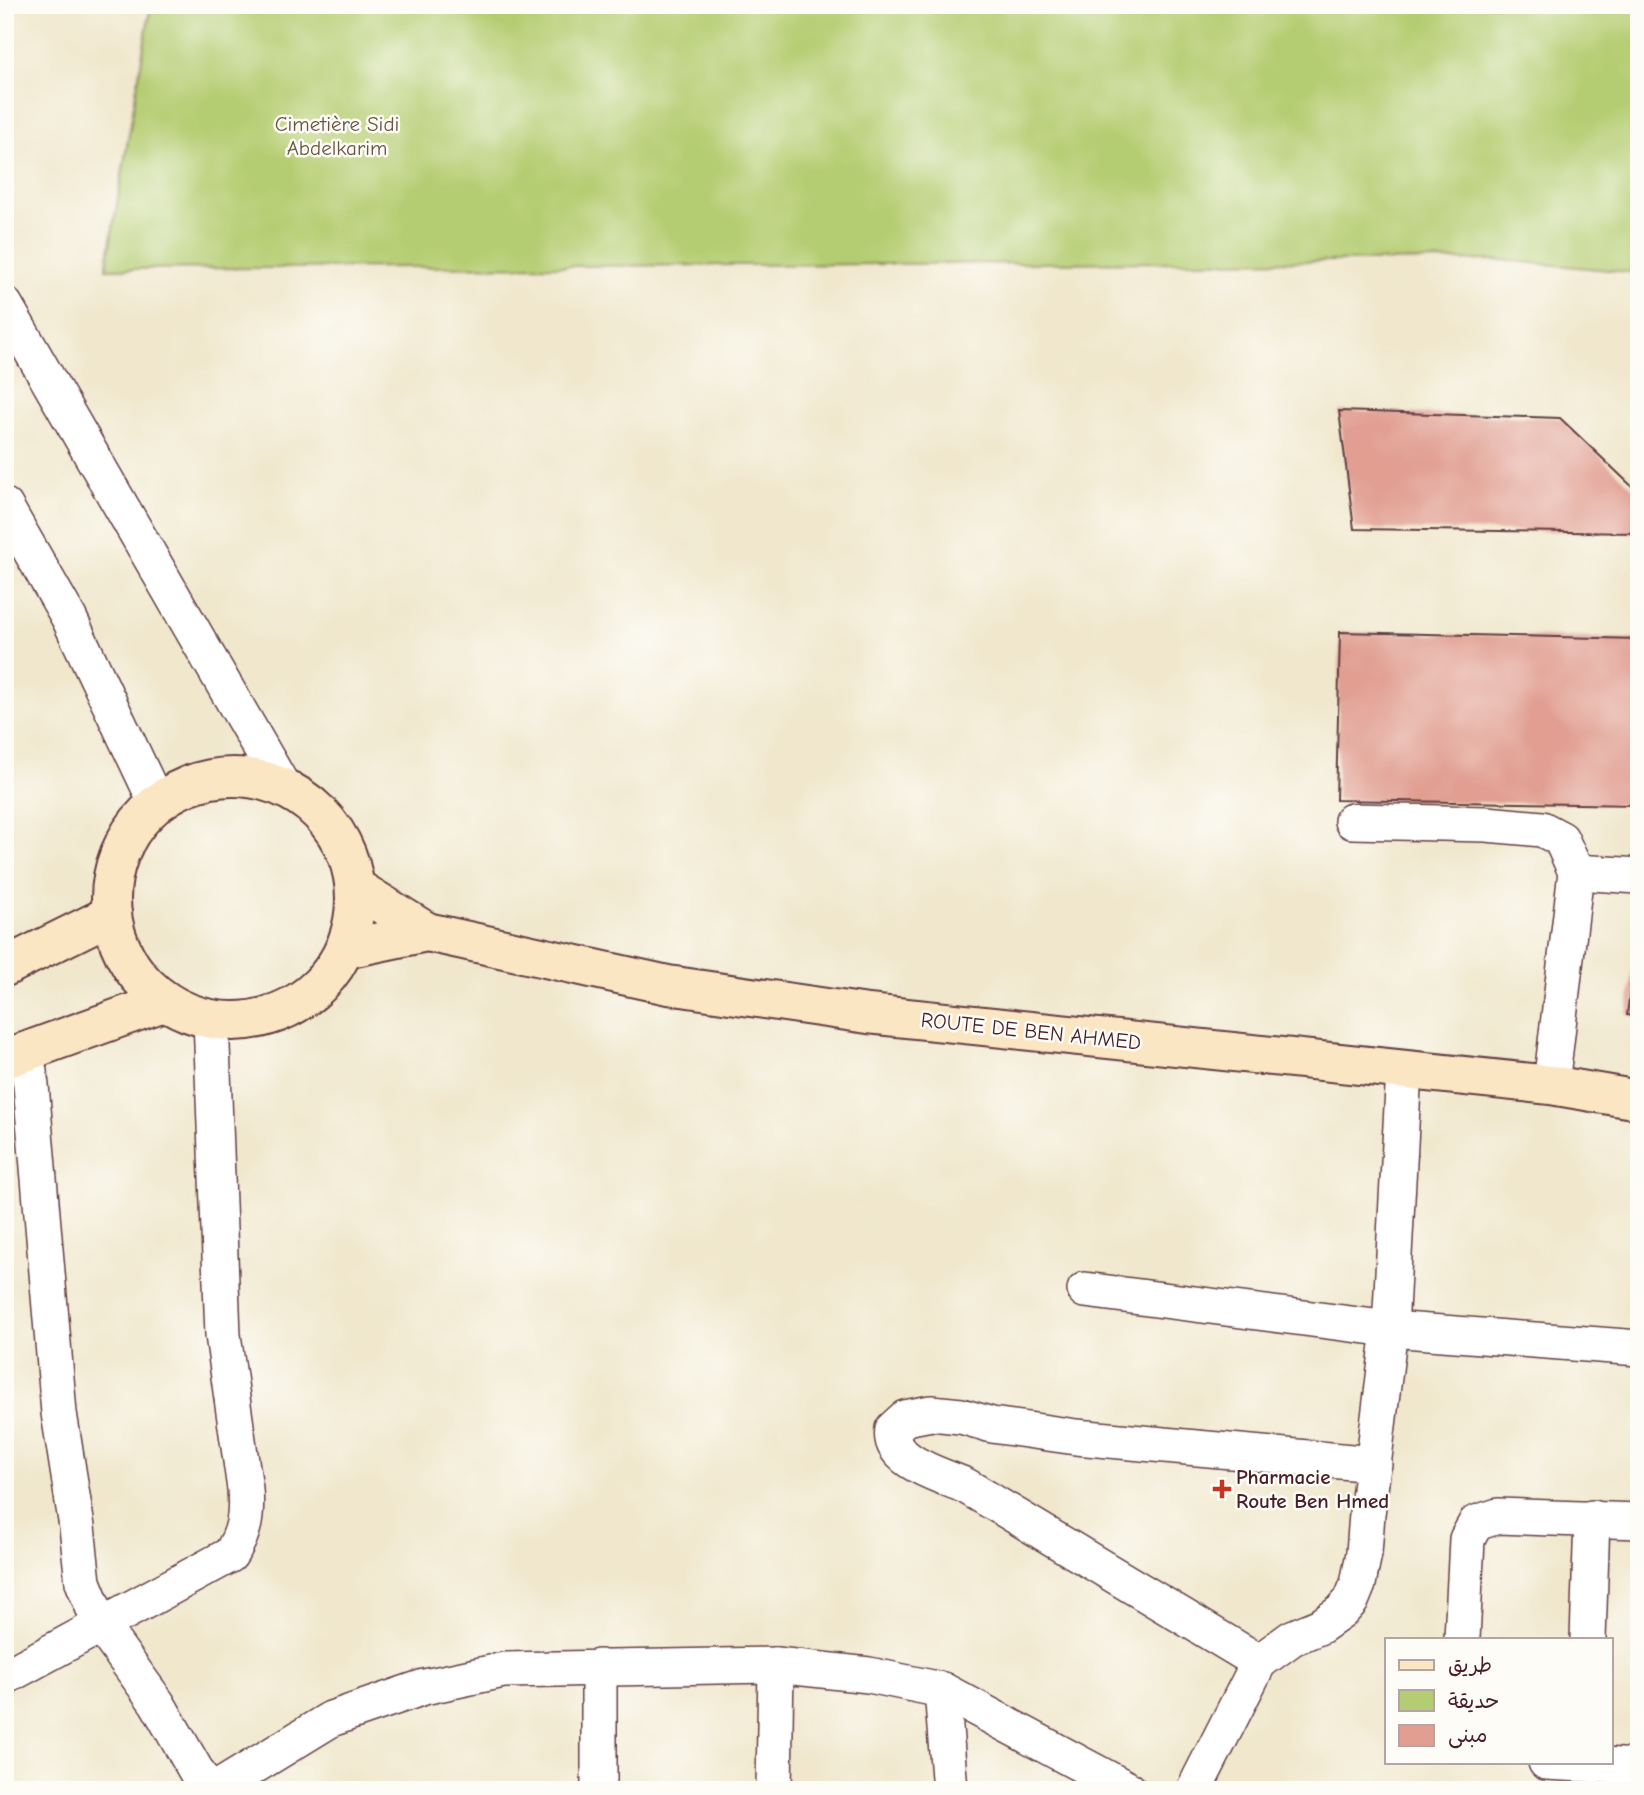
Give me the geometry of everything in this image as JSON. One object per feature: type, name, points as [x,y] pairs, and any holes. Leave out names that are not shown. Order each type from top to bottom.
[{"type":"street","points":[[5,305],[283,787]]},
{"type":"street","points":[[5,506],[69,618],[157,804]]},
{"type":"street","points":[[240,776],[283,787],[311,804],[334,827],[349,856],[356,888],[346,949],[323,983],[290,1007],[252,1020],[211,1019],[188,1013],[166,1001],[145,984],[129,964],[118,940],[112,914],[112,883],[120,853],[135,827],[157,804],[195,783],[240,776]]},
{"type":"street","points":[[1352,821],[1486,824],[1542,829],[1561,839],[1576,872],[1551,1086]]},
{"type":"street","points":[[1576,872],[1639,876]]},
{"type":"street","name":"ROUTE DE BEN AHMED","points":[[356,888],[427,932],[668,985],[868,1014],[1551,1086],[1639,1100]]},
{"type":"street","points":[[5,967],[112,914]]},
{"type":"street","name":"ROUTE DE BEN AHMED","points":[[346,949],[427,932]]},
{"type":"street","points":[[166,1001],[15,1056],[31,1085],[59,1413],[83,1582],[100,1624],[157,1703],[208,1790]]},
{"type":"street","points":[[5,1677],[230,1555],[239,1541],[247,1515],[223,1335],[211,1019]]},
{"type":"street","points":[[1194,1790],[1259,1662],[1292,1638],[1321,1626],[1341,1612],[1351,1601],[1358,1584],[1390,1329],[1404,1070]]},
{"type":"street","points":[[1085,1290],[1390,1329],[1639,1348]]},
{"type":"street","points":[[1259,1662],[966,1486],[898,1453],[893,1429],[905,1418],[931,1413],[1076,1437],[1374,1464]]},
{"type":"street","points":[[1462,1638],[1467,1539],[1476,1523],[1498,1516],[1639,1521]]},
{"type":"street","points":[[1588,1638],[1591,1518]]},
{"type":"street","points":[[774,1790],[776,1665]]},
{"type":"street","points":[[215,1790],[331,1719],[424,1687],[504,1670],[776,1665],[869,1675],[942,1690],[1129,1790]]},
{"type":"street","points":[[598,1667],[599,1790]]},
{"type":"street","points":[[942,1690],[950,1790]]},
{"type":"street","points":[[1554,1764],[1586,1772],[1639,1767]]},
{"type":"green space","name":"Cimetière Sidi Abdelkarim","points":[[151,5],[1639,5],[1639,273],[1502,260],[106,269]]},
{"type":"building","points":[[1339,411],[1560,418],[1639,493],[1639,533],[1354,529]]},
{"type":"building","points":[[1340,632],[1639,639],[1639,805],[1336,800]]},
{"type":"building","points":[[1639,936],[1639,1017],[1627,1015]]},
{"type":"place","name":"Pharmacie Route Ben Hmed","points":[[1222,1489]]}]
